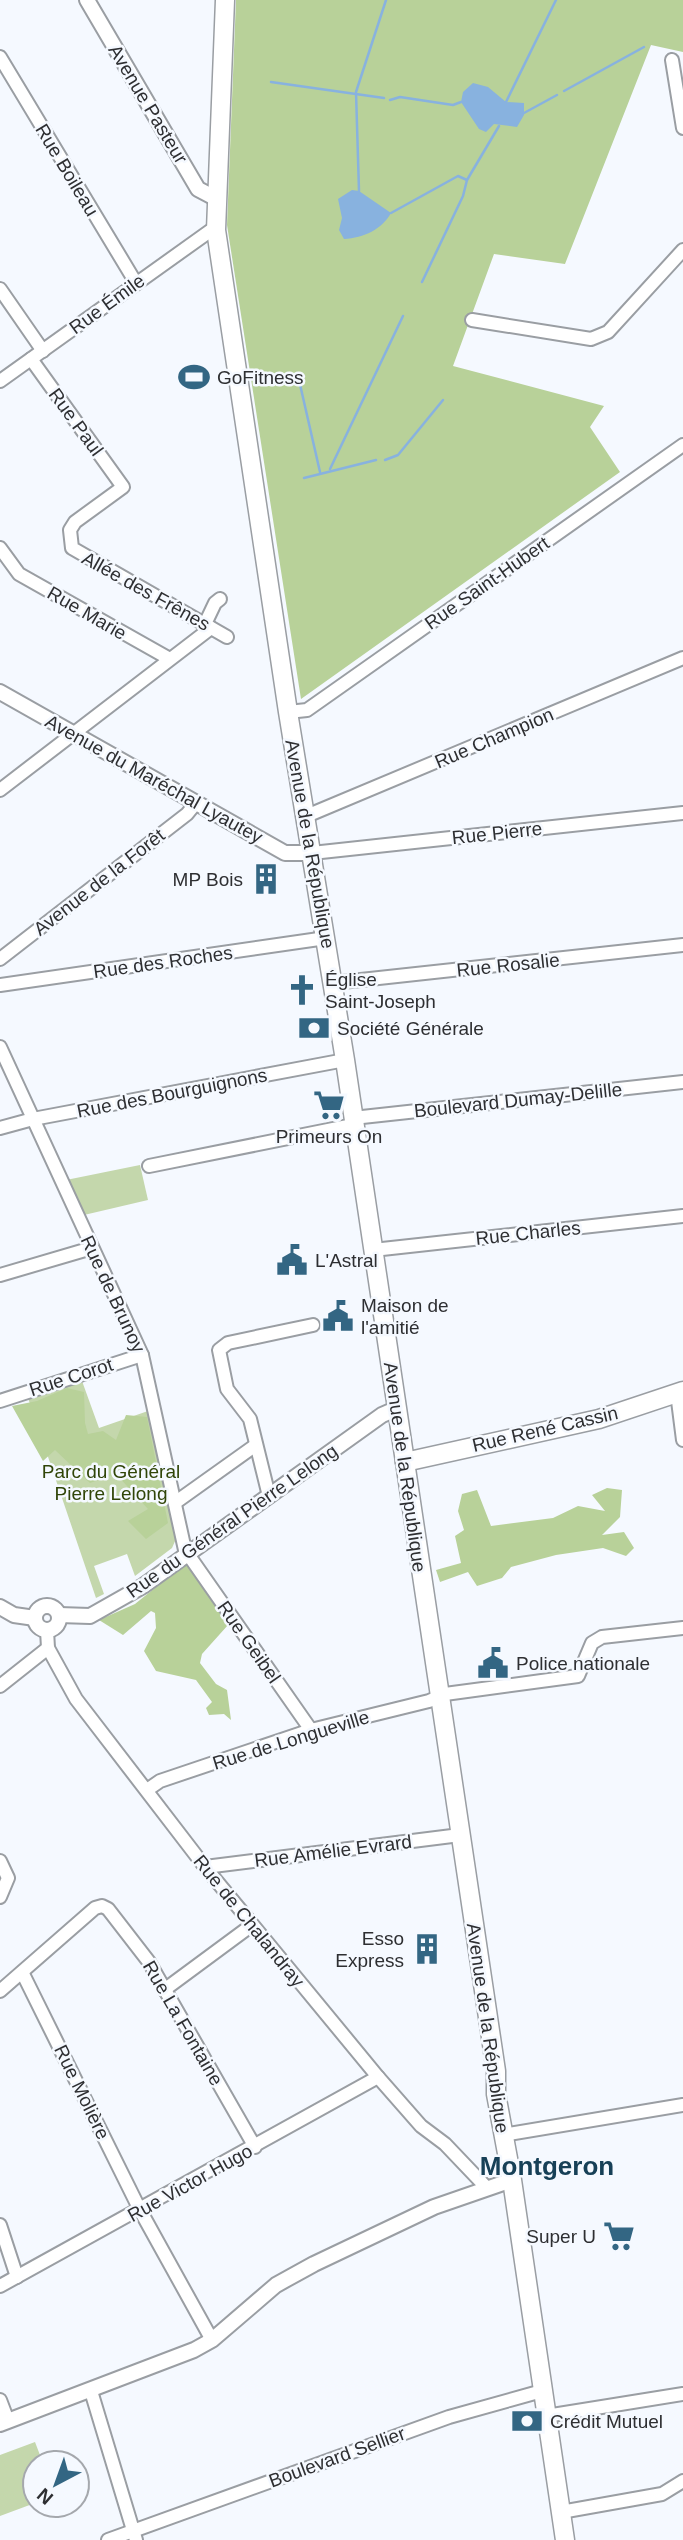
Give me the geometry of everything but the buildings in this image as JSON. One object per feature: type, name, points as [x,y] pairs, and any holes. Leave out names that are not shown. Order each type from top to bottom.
[{"type":"main road","name":"Avenue de la République","points":[[225,0],[216,230],[304,817],[326,938],[398,1408],[565,2540]]},
{"type":"main road","name":"Rue René Cassin","points":[[405,1462],[599,1419],[680,1392]]},
{"type":"street","name":"Avenue Pasteur","points":[[87,0],[198,189],[217,199]]},
{"type":"street","name":"Rue Boileau","points":[[0,57],[136,283]]},
{"type":"street","points":[[672,60],[683,128]]},
{"type":"street","name":"Rue Émile","points":[[0,381],[210,231],[216,230]]},
{"type":"street","points":[[472,320],[591,339],[608,332],[683,250]]},
{"type":"street","points":[[0,289],[43,351]]},
{"type":"street","name":"Rue Paul","points":[[31,359],[120,484]]},
{"type":"street","name":"Rue Saint-Hubert","points":[[288,712],[307,710],[683,445]]},
{"type":"street","name":"Allée des Frênes","points":[[120,484],[123,487],[75,522],[70,530],[72,548],[227,637]]},
{"type":"street","name":"Rue Marie","points":[[0,548],[19,574],[168,658]]},
{"type":"street","points":[[0,790],[208,626],[215,603],[220,599]]},
{"type":"street","name":"Rue Champion","points":[[304,817],[683,658]]},
{"type":"street","name":"Avenue du Maréchal Lyautey","points":[[0,692],[285,853],[312,853]]},
{"type":"street","name":"Avenue de la Forêt","points":[[0,959],[187,814],[196,803]]},
{"type":"street","name":"Rue Pierre","points":[[312,853],[683,813]]},
{"type":"street","name":"Rue des Roches","points":[[0,985],[326,938]]},
{"type":"street","name":"Rue Rosalie","points":[[333,983],[683,945]]},
{"type":"street","name":"Rue de Brunoy","points":[[0,1047],[142,1355],[188,1554]]},
{"type":"street","name":"Rue des Bourguignons","points":[[0,1128],[33,1119],[345,1060]]},
{"type":"street","name":"Boulevard Dumay-Delille","points":[[149,1166],[353,1122],[683,1082]]},
{"type":"street","name":"Rue Charles","points":[[373,1250],[683,1216]]},
{"type":"street","points":[[0,1275],[92,1248]]},
{"type":"street","points":[[269,1496],[250,1419],[227,1389],[219,1350],[228,1343],[313,1325]]},
{"type":"street","name":"Rue Corot","points":[[0,1401],[142,1355]]},
{"type":"street","points":[[680,1392],[683,1440]]},
{"type":"street","name":"Rue du Général Pierre Lelong","points":[[60,1615],[97,1613],[143,1586],[382,1415],[398,1408]]},
{"type":"street","points":[[176,1502],[256,1445]]},
{"type":"street","name":"Rue Geibel","points":[[188,1554],[311,1730]]},
{"type":"street","points":[[46,1605],[56,1609],[60,1615],[57,1626],[47,1630],[37,1625],[35,1618],[37,1611],[46,1605]]},
{"type":"street","points":[[0,1607],[14,1615],[35,1618]]},
{"type":"street","name":"Rue de Longueville","points":[[146,1790],[160,1781],[311,1730],[439,1697],[578,1676],[592,1643],[602,1637],[683,1628]]},
{"type":"street","name":"Rue de Chalandray","points":[[47,1630],[48,1648],[76,1699],[205,1867],[421,2126],[445,2144],[486,2187]]},
{"type":"street","points":[[0,1686],[48,1648]]},
{"type":"street","name":"Rue Amélie Evrard","points":[[205,1867],[460,1835]]},
{"type":"street","points":[[0,1861],[8,1878],[0,1897]]},
{"type":"street","name":"Rue La Fontaine","points":[[23,1974],[95,1908],[102,1906],[108,1909],[149,1962],[256,2147]]},
{"type":"street","points":[[164,1990],[252,1925]]},
{"type":"street","points":[[0,1991],[23,1974]]},
{"type":"street","name":"Rue Molière","points":[[23,1974],[140,2210],[212,2340]]},
{"type":"street","name":"Rue Victor Hugo","points":[[0,2286],[256,2147],[378,2077]]},
{"type":"street","points":[[503,2134],[683,2105]]},
{"type":"street","points":[[0,2400],[4,2423],[212,2340],[275,2285],[425,2211],[486,2187],[512,2180]]},
{"type":"street","points":[[0,2225],[18,2277]]},
{"type":"street","points":[[91,2390],[134,2535]]},
{"type":"street","name":"Boulevard Sellier","points":[[108,2540],[134,2535],[458,2414],[542,2391]]},
{"type":"street","points":[[546,2416],[683,2394]]},
{"type":"street","points":[[561,2512],[662,2494],[683,2482]]},
{"type":"green space","points":[[236,0],[683,0],[683,52],[651,45],[565,264],[494,254],[453,366],[604,406],[590,427],[620,472],[301,699],[227,225]]},
{"type":"green space","points":[[140,1165],[148,1200],[84,1215],[66,1180]]},
{"type":"green space","name":"Parc du Général Pierre Lelong","points":[[82,1381],[99,1428],[148,1411],[176,1539],[172,1548],[135,1576],[127,1554],[94,1566],[104,1594],[96,1598],[28,1398]]},
{"type":"green space","points":[[67,1388],[84,1392],[88,1434],[103,1431],[116,1440],[126,1415],[147,1417],[168,1523],[146,1539],[128,1521],[148,1509],[116,1474],[90,1483],[55,1450],[43,1461],[12,1406],[37,1401]]},
{"type":"green space","points":[[607,1488],[622,1490],[620,1517],[602,1535],[624,1532],[634,1548],[626,1556],[603,1548],[556,1555],[511,1567],[502,1578],[477,1586],[468,1572],[440,1582],[436,1570],[461,1563],[455,1536],[464,1530],[458,1511],[462,1494],[477,1490],[491,1526],[553,1518],[578,1506],[605,1511],[592,1495]]},
{"type":"green space","points":[[186,1563],[228,1625],[202,1654],[200,1663],[216,1684],[227,1690],[231,1720],[224,1714],[209,1715],[206,1708],[212,1702],[196,1680],[156,1671],[144,1651],[156,1628],[155,1613],[151,1611],[123,1635],[99,1620],[135,1604]]},
{"type":"green space","points":[[35,2442],[38,2449],[21,2449],[21,2508],[0,2516],[0,2455]]},
{"type":"water","points":[[473,83],[488,87],[506,102],[524,103],[524,115],[517,127],[494,124],[486,132],[479,129],[461,102],[463,92]]},
{"type":"water","points":[[352,190],[359,191],[391,213],[383,224],[372,232],[344,239],[339,230],[342,218],[338,199]]},
{"type":"waterway","points":[[359,191],[356,92],[386,0]]},
{"type":"waterway","points":[[506,102],[556,0]]},
{"type":"waterway","points":[[564,91],[644,47]]},
{"type":"waterway","points":[[271,82],[384,98]]},
{"type":"waterway","points":[[524,113],[557,95]]},
{"type":"waterway","points":[[390,100],[400,97],[453,105],[461,102]]},
{"type":"waterway","points":[[422,282],[463,196],[467,180],[499,126]]},
{"type":"waterway","points":[[391,213],[458,176],[467,180]]},
{"type":"waterway","points":[[330,469],[403,316]]},
{"type":"waterway","points":[[299,380],[320,472]]},
{"type":"waterway","points":[[385,460],[398,455],[443,400]]},
{"type":"waterway","points":[[304,478],[376,460]]},
{"type":"place","name":"GoFitness","points":[[194,377]]},
{"type":"place","name":"MP Bois","points":[[266,879]]},
{"type":"place","name":"Église Saint-Joseph","points":[[302,990]]},
{"type":"place","name":"Société Générale","points":[[314,1028]]},
{"type":"place","name":"Primeurs On","points":[[329,1105]]},
{"type":"place","name":"L'Astral","points":[[292,1260]]},
{"type":"place","name":"Maison de l'amitié","points":[[338,1316]]},
{"type":"place","name":"Police nationale","points":[[493,1663]]},
{"type":"place","name":"Esso Express","points":[[427,1949]]},
{"type":"place","name":"Super U","points":[[619,2236]]},
{"type":"place","name":"Crédit Mutuel","points":[[527,2421]]},
{"type":"district","name":"Montgeron","points":[[547,2166]]}]
